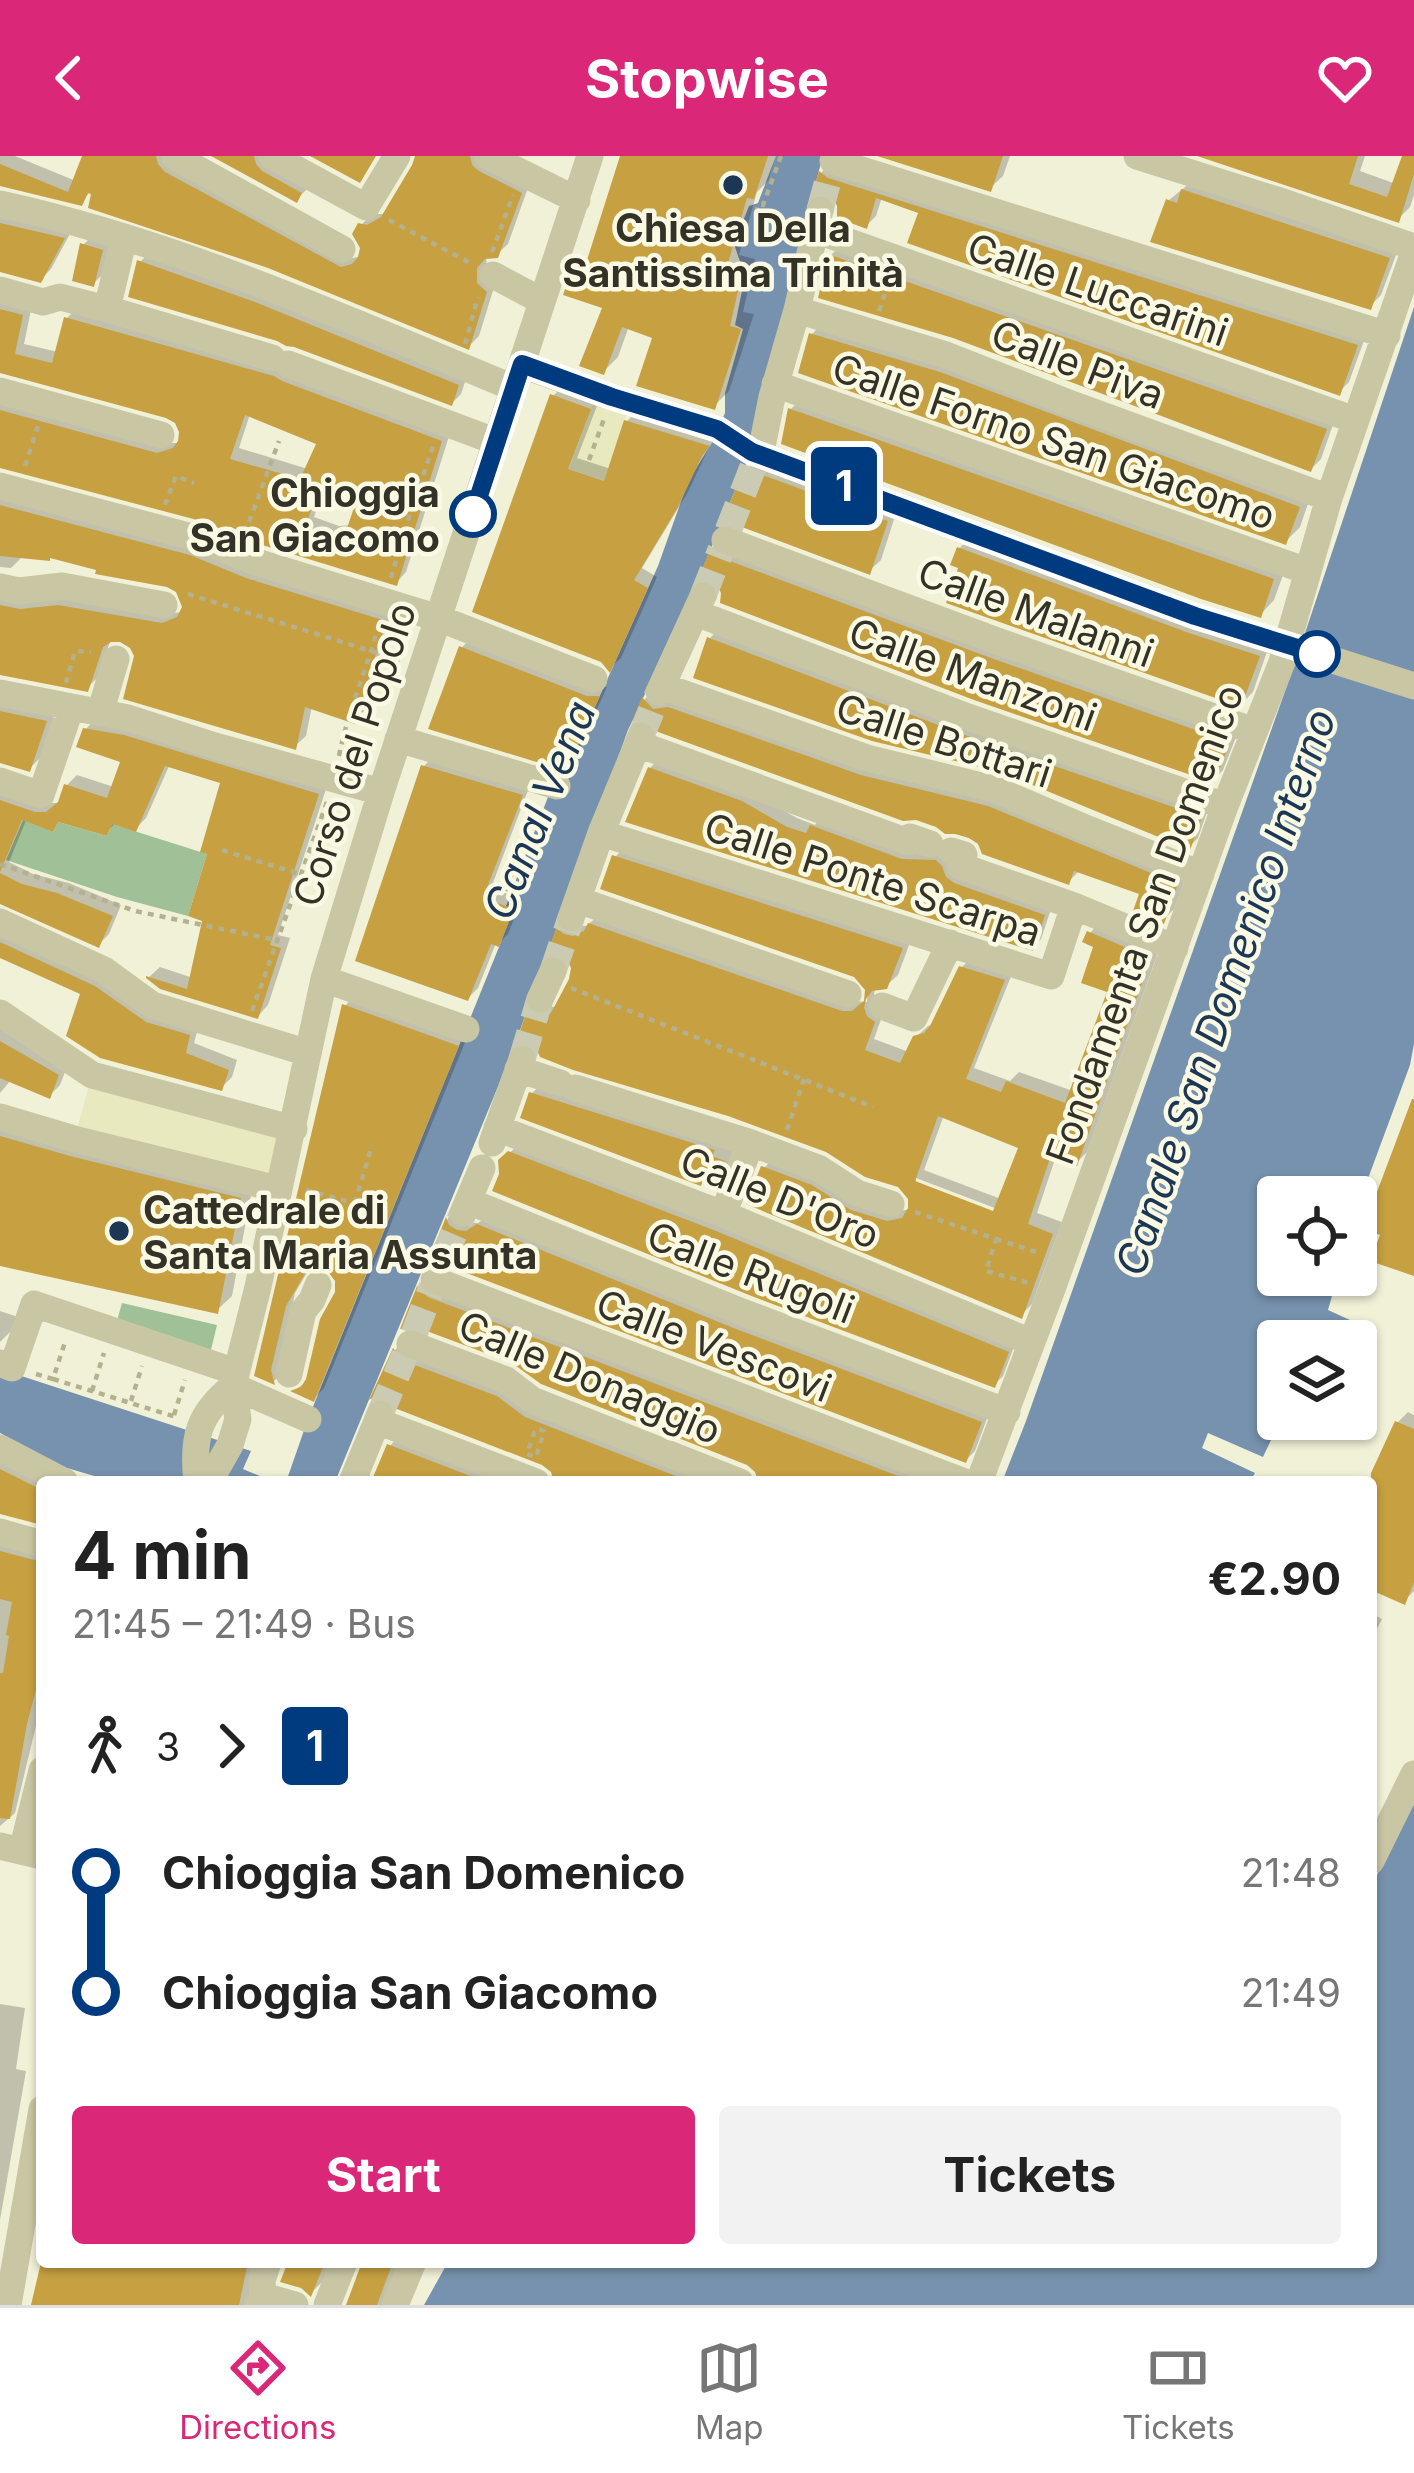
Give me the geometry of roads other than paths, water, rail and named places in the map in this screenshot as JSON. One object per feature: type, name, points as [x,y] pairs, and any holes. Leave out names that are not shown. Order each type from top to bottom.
[{"type":"street","points":[[174,156],[342,249]]},
{"type":"street","points":[[272,156],[366,207],[397,156]]},
{"type":"street","points":[[488,156],[577,200]]},
{"type":"street","name":"Corso del Popolo","points":[[212,1476],[238,1419],[234,1379],[325,979],[398,739],[590,156]]},
{"type":"street","points":[[1137,156],[1414,249]]},
{"type":"street","points":[[833,163],[1387,335]]},
{"type":"street","points":[[0,204],[202,261],[518,376],[612,397],[717,429],[1195,616],[1414,686]]},
{"type":"street","name":"Calle Luccarini","points":[[797,310],[817,220],[897,259],[1355,420]]},
{"type":"street","points":[[106,309],[124,237]]},
{"type":"street","name":"Fondamenta San Domenico","points":[[982,1476],[1225,806],[1292,646],[1307,571],[1329,498],[1414,249]]},
{"type":"street","points":[[486,272],[542,301]]},
{"type":"street","points":[[0,290],[43,302],[60,297],[280,361],[497,442]]},
{"type":"street","points":[[757,447],[797,310]]},
{"type":"street","name":"Calle Piva","points":[[797,310],[946,355],[1329,498]]},
{"type":"street","name":"Calle Forno San Giacomo","points":[[775,384],[1307,571]]},
{"type":"street","points":[[0,391],[161,435]]},
{"type":"street","points":[[9,488],[196,538],[438,618],[594,679]]},
{"type":"street","name":"Calle Malanni","points":[[724,541],[1254,731]]},
{"type":"street","points":[[0,587],[19,592],[62,586],[164,605]]},
{"type":"street","name":"Calle Manzoni","points":[[660,689],[700,604],[968,717],[1225,806]]},
{"type":"street","points":[[100,712],[116,659]]},
{"type":"street","name":"Calle Bottari","points":[[660,689],[867,758],[994,789],[1201,874]]},
{"type":"street","points":[[0,693],[128,718],[381,792]]},
{"type":"street","points":[[0,781],[41,795],[66,707]]},
{"type":"street","points":[[398,739],[550,783]]},
{"type":"street","points":[[848,994],[575,909],[639,740],[908,842],[910,837],[964,855],[960,866],[1175,948]]},
{"type":"street","name":"Calle Ponte Scarpa","points":[[602,832],[1052,976],[1074,906]]},
{"type":"street","points":[[0,922],[104,970],[152,1005],[308,1054]]},
{"type":"street","points":[[882,1006],[914,1018],[950,943]]},
{"type":"street","points":[[325,979],[466,1029]]},
{"type":"street","points":[[0,1013],[92,1076],[294,1129]]},
{"type":"street","points":[[490,1146],[520,1064],[567,1086],[820,1168],[857,1193],[891,1204]]},
{"type":"street","points":[[0,1117],[279,1186]]},
{"type":"street","points":[[723,1214],[751,1143]]},
{"type":"street","name":"Calle Rugoli","points":[[490,1146],[465,1207],[1007,1412]]},
{"type":"street","name":"Calle D'Oro","points":[[490,1146],[723,1214],[1031,1342]]},
{"type":"street","name":"Calle Vescovi","points":[[437,1275],[950,1476]]},
{"type":"street","points":[[283,1393],[303,1311],[318,1285]]},
{"type":"street","points":[[6,1366],[34,1304],[283,1393],[308,1419]]},
{"type":"street","name":"Calle Donaggio","points":[[410,1344],[506,1380],[532,1400],[684,1472]]},
{"type":"street","name":"Corso del Popolo","points":[[196,1476],[184,1418],[206,1410],[234,1379]]},
{"type":"street","points":[[354,1476],[379,1417],[536,1470]]},
{"type":"street","points":[[0,1448],[53,1476]]},
{"type":"street","points":[[0,1532],[36,1542]]},
{"type":"street","points":[[1377,1849],[1414,1774]]},
{"type":"street","points":[[21,1851],[36,1793]]},
{"type":"street","points":[[8,2305],[36,2144]]},
{"type":"street","points":[[266,2268],[260,2302],[270,2298],[295,2305]]},
{"type":"street","points":[[327,2305],[342,2268]]},
{"type":"street","points":[[395,2305],[410,2268]]},
{"type":"water","name":"Canal Vena","points":[[776,156],[823,156],[760,438],[628,730],[511,1055],[337,1476],[288,1476],[499,947],[513,910],[506,906],[548,797],[561,783],[658,566],[688,482],[725,413],[725,393],[743,329],[735,325],[745,276],[734,244],[749,206],[758,203]]},
{"type":"water","name":"Canale San Domenico Interno","points":[[1414,307],[1414,1044],[1369,1176],[1257,1176],[1257,1296],[1332,1296],[1328,1310],[1350,1320],[1257,1320],[1257,1440],[1271,1440],[1263,1457],[1208,1433],[1202,1448],[1253,1476],[1004,1476],[1295,663]]},
{"type":"water","points":[[0,1369],[251,1451],[243,1469],[260,1476],[94,1476],[60,1466],[0,1433]]},
{"type":"water","points":[[1414,1796],[1414,2305],[424,2305],[445,2268],[1377,2268],[1377,1875]]},
{"type":"tunnel","points":[[820,210],[830,173]]},
{"type":"tunnel","points":[[728,531],[753,467]]},
{"type":"tunnel","points":[[703,596],[721,550]]},
{"type":"tunnel","points":[[641,736],[659,692]]},
{"type":"tunnel","points":[[553,971],[571,918]]},
{"type":"tunnel","points":[[522,1059],[540,999]]},
{"type":"tunnel","points":[[443,1259],[463,1213]]},
{"type":"tunnel","points":[[414,1334],[432,1287]]},
{"type":"tunnel","points":[[380,1414],[405,1355]]},
{"type":"place","name":"Chiesa Della Santissima Trinità","points":[[733,185]]},
{"type":"place","name":"Chioggia San Giacomo","points":[[473,514]]},
{"type":"place","name":"Cattedrale di Santa Maria Assunta","points":[[119,1231]]}]
